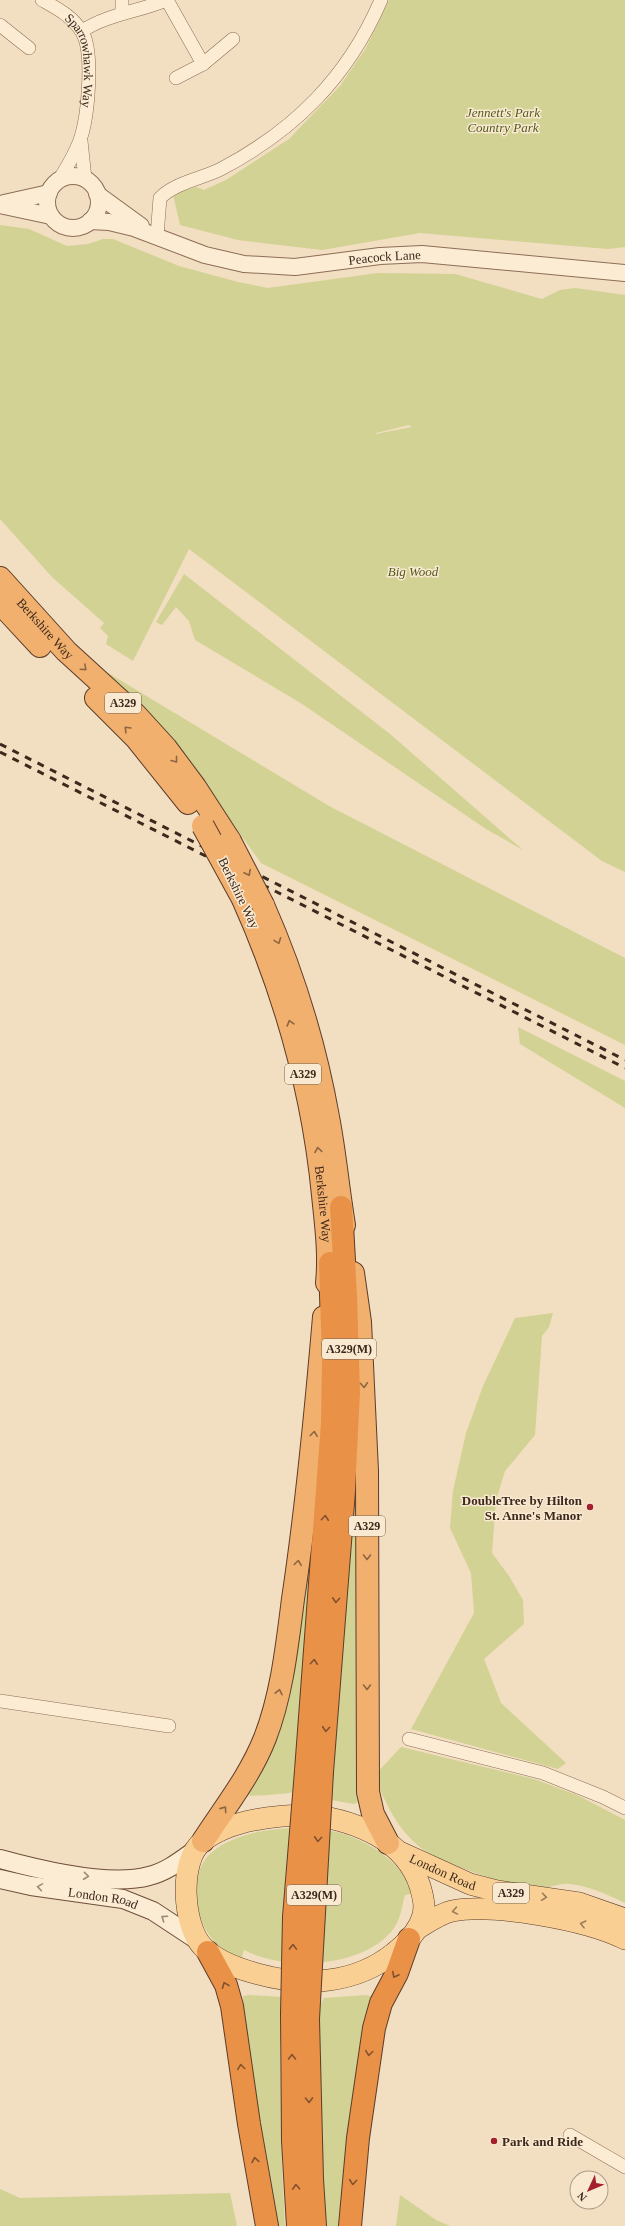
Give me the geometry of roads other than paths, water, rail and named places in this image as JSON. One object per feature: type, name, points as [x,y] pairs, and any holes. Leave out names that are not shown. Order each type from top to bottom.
[{"type":"highway","name":"Berkshire Way","points":[[0,578],[61,646],[135,714],[166,748],[195,787],[230,842],[253,902],[302,1069],[320,1162],[329,1258]]},
{"type":"highway","name":"Berkshire Way","points":[[0,603],[46,652],[136,738],[177,787],[253,902],[292,978],[313,1047],[328,1117],[341,1208]]},
{"type":"highway","name":"A329","points":[[0,620],[46,652]]},
{"type":"highway","name":"A329","points":[[341,1208],[360,1322],[365,1402],[367,1471],[368,1792],[373,1814],[395,1848]]},
{"type":"highway","name":"A329(M)","points":[[314,1772],[344,1491],[349,1392],[341,1208]]},
{"type":"highway","name":"A329","points":[[198,1846],[241,1784],[257,1756],[270,1724],[278,1696],[296,1579],[315,1427],[329,1258]]},
{"type":"highway","name":"A329(M)","points":[[298,2226],[293,2141],[332,1423],[333,1359],[329,1258]]},
{"type":"highway","points":[[350,2226],[358,2138],[374,2028],[381,2003],[413,1934]]},
{"type":"highway","points":[[202,1946],[226,1985],[232,2006],[249,2124],[267,2226]]},
{"type":"highway","name":"A329(M)","points":[[300,2016],[315,2226]]},
{"type":"main road","name":"London Road","points":[[0,1859],[47,1871],[132,1880],[150,1876],[166,1869],[198,1846],[229,1828],[256,1820],[312,1815],[353,1824],[395,1848],[470,1884],[497,1891],[573,1902],[625,1919]]},
{"type":"main road","points":[[198,1846],[189,1864],[186,1898],[191,1923],[202,1946]]},
{"type":"main road","points":[[395,1848],[416,1875],[423,1897],[422,1916],[413,1934]]},
{"type":"main road","name":"London Road","points":[[0,1879],[31,1886],[123,1899],[153,1911],[228,1964],[256,1974],[309,1982],[330,1980],[355,1974],[382,1961],[413,1934],[444,1914],[469,1909],[534,1915],[571,1921],[599,1929],[625,1939]]},
{"type":"street","name":"Sparrowhawk Way","points":[[42,0],[58,8],[71,18],[82,31],[89,55],[89,72],[81,137],[85,179]]},
{"type":"street","points":[[122,0],[122,13]]},
{"type":"street","points":[[82,31],[101,20],[122,13],[145,9],[166,0],[202,64]]},
{"type":"street","points":[[153,235],[160,198],[176,187],[231,163],[292,122],[326,91],[345,66],[371,23],[381,0]]},
{"type":"street","points":[[0,25],[29,48]]},
{"type":"street","points":[[176,78],[202,64],[233,39]]},
{"type":"street","name":"Sparrowhawk Way","points":[[54,187],[71,161],[81,137]]},
{"type":"street","points":[[71,176],[85,179],[94,188],[97,194],[98,209],[90,221],[84,226],[69,228],[62,226],[51,216],[0,205],[54,187],[71,176]]},
{"type":"street","points":[[51,216],[47,200],[54,187]]},
{"type":"street","name":"Peacock Lane","points":[[97,194],[153,235]]},
{"type":"street","name":"Peacock Lane","points":[[90,221],[109,222],[153,235],[205,255],[244,264],[295,267],[380,256],[422,254],[625,273]]},
{"type":"street","points":[[0,1701],[169,1726]]},
{"type":"street","points":[[409,1738],[543,1773],[603,1797],[625,1808]]},
{"type":"street","points":[[570,2135],[625,2167]]},
{"type":"railway","points":[[0,744],[625,1060]]},
{"type":"railway","points":[[0,752],[625,1068]]},
{"type":"place","name":"DoubleTree by Hilton St. Anne's Manor","points":[[590,1507]]},
{"type":"place","name":"Park and Ride","points":[[494,2141]]},
{"type":"park label","name":"Jennett's Park Country Park","points":[[503,120]]},
{"type":"park label","name":"Big Wood","points":[[413,571]]}]
